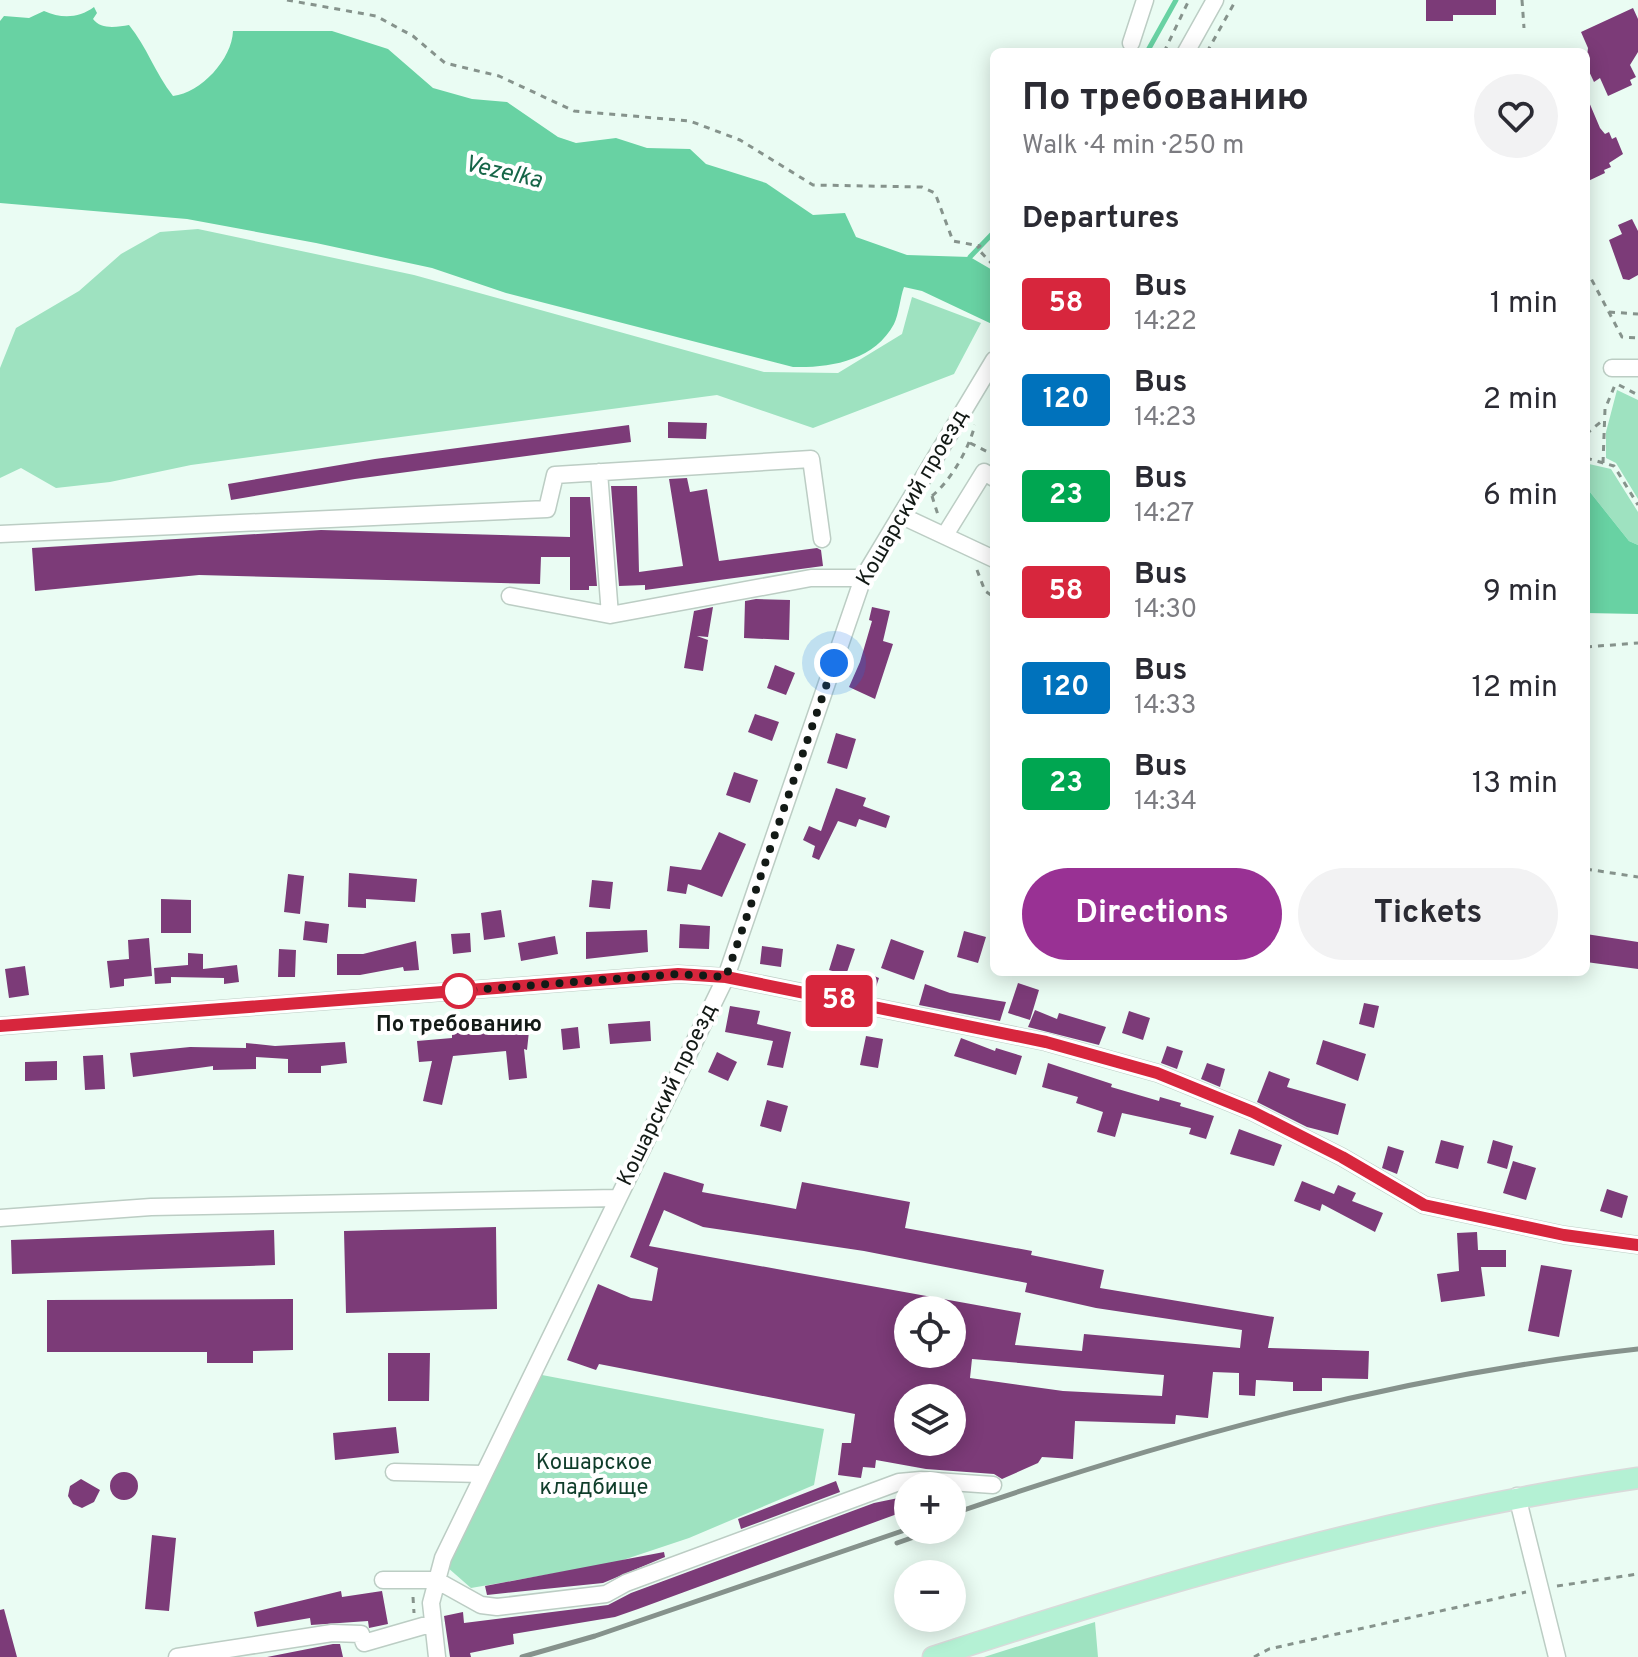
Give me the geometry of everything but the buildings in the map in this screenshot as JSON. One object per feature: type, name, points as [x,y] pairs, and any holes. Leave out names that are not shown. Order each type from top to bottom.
[{"type":"main road","points":[[933,1657],[1112,1598],[1517,1496],[1638,1478]]},
{"type":"street","points":[[1131,43],[1145,0]]},
{"type":"street","points":[[1188,48],[1215,0]]},
{"type":"street","name":"Кошарский проезд","points":[[437,1657],[430,1624],[436,1580],[463,1515],[726,977],[863,578],[990,367]]},
{"type":"street","points":[[1612,368],[1638,368]]},
{"type":"street","points":[[0,534],[547,509],[555,475],[811,459],[822,539]]},
{"type":"street","points":[[599,472],[610,615]]},
{"type":"street","points":[[945,535],[984,472],[990,476]]},
{"type":"street","points":[[902,516],[988,555]]},
{"type":"street","points":[[510,596],[610,615],[811,578],[863,578]]},
{"type":"street","points":[[0,1026],[678,974],[726,977],[1046,1042],[1157,1073],[1253,1112],[1342,1157],[1424,1205],[1564,1235],[1638,1245]]},
{"type":"street","points":[[0,1218],[151,1207],[617,1198]]},
{"type":"street","points":[[394,1472],[483,1474]]},
{"type":"street","points":[[383,1580],[436,1580],[481,1605],[497,1607],[606,1594],[626,1583],[899,1482],[921,1480],[993,1485]]},
{"type":"street","points":[[1517,1496],[1557,1657]]},
{"type":"street","points":[[177,1657],[332,1633],[361,1634],[364,1650],[430,1624]]},
{"type":"path","points":[[287,0],[376,16],[413,36],[445,63],[499,76],[574,111],[690,121],[740,140],[813,185],[922,187],[935,193],[953,241],[980,246],[977,248],[990,262]]},
{"type":"path","points":[[1166,48],[1189,0]]},
{"type":"path","points":[[1209,48],[1236,0]]},
{"type":"path","points":[[1522,0],[1524,28]]},
{"type":"path","points":[[1590,276],[1622,337],[1638,338]]},
{"type":"path","points":[[1609,312],[1638,314]]},
{"type":"path","points":[[1603,463],[1603,421],[1616,383],[1638,395]]},
{"type":"path","points":[[1605,409],[1612,411]]},
{"type":"path","points":[[1590,431],[1603,421]]},
{"type":"path","points":[[941,488],[970,443],[990,453]]},
{"type":"path","points":[[1590,459],[1614,466],[1638,505]]},
{"type":"path","points":[[988,555],[975,564],[985,591],[990,594]]},
{"type":"path","points":[[1590,647],[1638,643]]},
{"type":"path","points":[[1590,870],[1638,877]]},
{"type":"path","points":[[1254,1657],[1269,1649],[1540,1589],[1638,1574]]},
{"type":"green space","points":[[198,229],[414,275],[764,372],[838,373],[902,334],[912,297],[981,323],[954,374],[813,428],[717,395],[191,465],[110,482],[56,488],[21,468],[0,478],[0,368],[16,328],[79,291],[121,254],[160,232]]},
{"type":"green space","points":[[1617,390],[1638,400],[1638,499],[1616,463],[1606,458],[1606,432]]},
{"type":"green space","points":[[1590,464],[1611,469],[1638,512],[1638,545],[1629,541],[1590,492]]},
{"type":"green space","name":"Кошарское кладбище","points":[[542,1375],[824,1429],[814,1485],[689,1538],[614,1563],[471,1588],[447,1567]]},
{"type":"green space","points":[[1095,1622],[1098,1657],[984,1657]]},
{"type":"water","name":"Vezelka","points":[[94,7],[97,13],[93,19],[100,25],[129,25],[173,96],[194,89],[213,73],[227,53],[233,31],[332,31],[388,49],[433,88],[472,99],[507,102],[558,137],[576,143],[616,138],[647,148],[690,149],[706,164],[766,183],[813,215],[845,213],[856,237],[907,255],[970,257],[990,269],[990,323],[922,291],[904,287],[894,324],[875,346],[836,364],[793,367],[506,293],[432,268],[316,243],[187,219],[0,203],[0,21],[4,16],[29,18],[44,11],[64,16]]},
{"type":"water","points":[[1590,492],[1629,541],[1638,545],[1638,614],[1590,613]]},
{"type":"waterway","points":[[1149,48],[1176,0]]},
{"type":"waterway","points":[[970,257],[990,236]]},
{"type":"railway","points":[[966,1509],[1120,1459],[1290,1412],[1463,1375],[1638,1349]]},
{"type":"railway","points":[[522,1657],[595,1636],[894,1534]]},
{"type":"bus line","name":"58","points":[[0,1026],[678,974],[726,977],[1046,1042],[1157,1073],[1253,1112],[1342,1157],[1424,1205],[1564,1235],[1638,1245]]},
{"type":"place","name":"По требованию","points":[[459,991]]},
{"type":"route","points":[[459,991],[678,974],[726,977],[834,663]]}]
